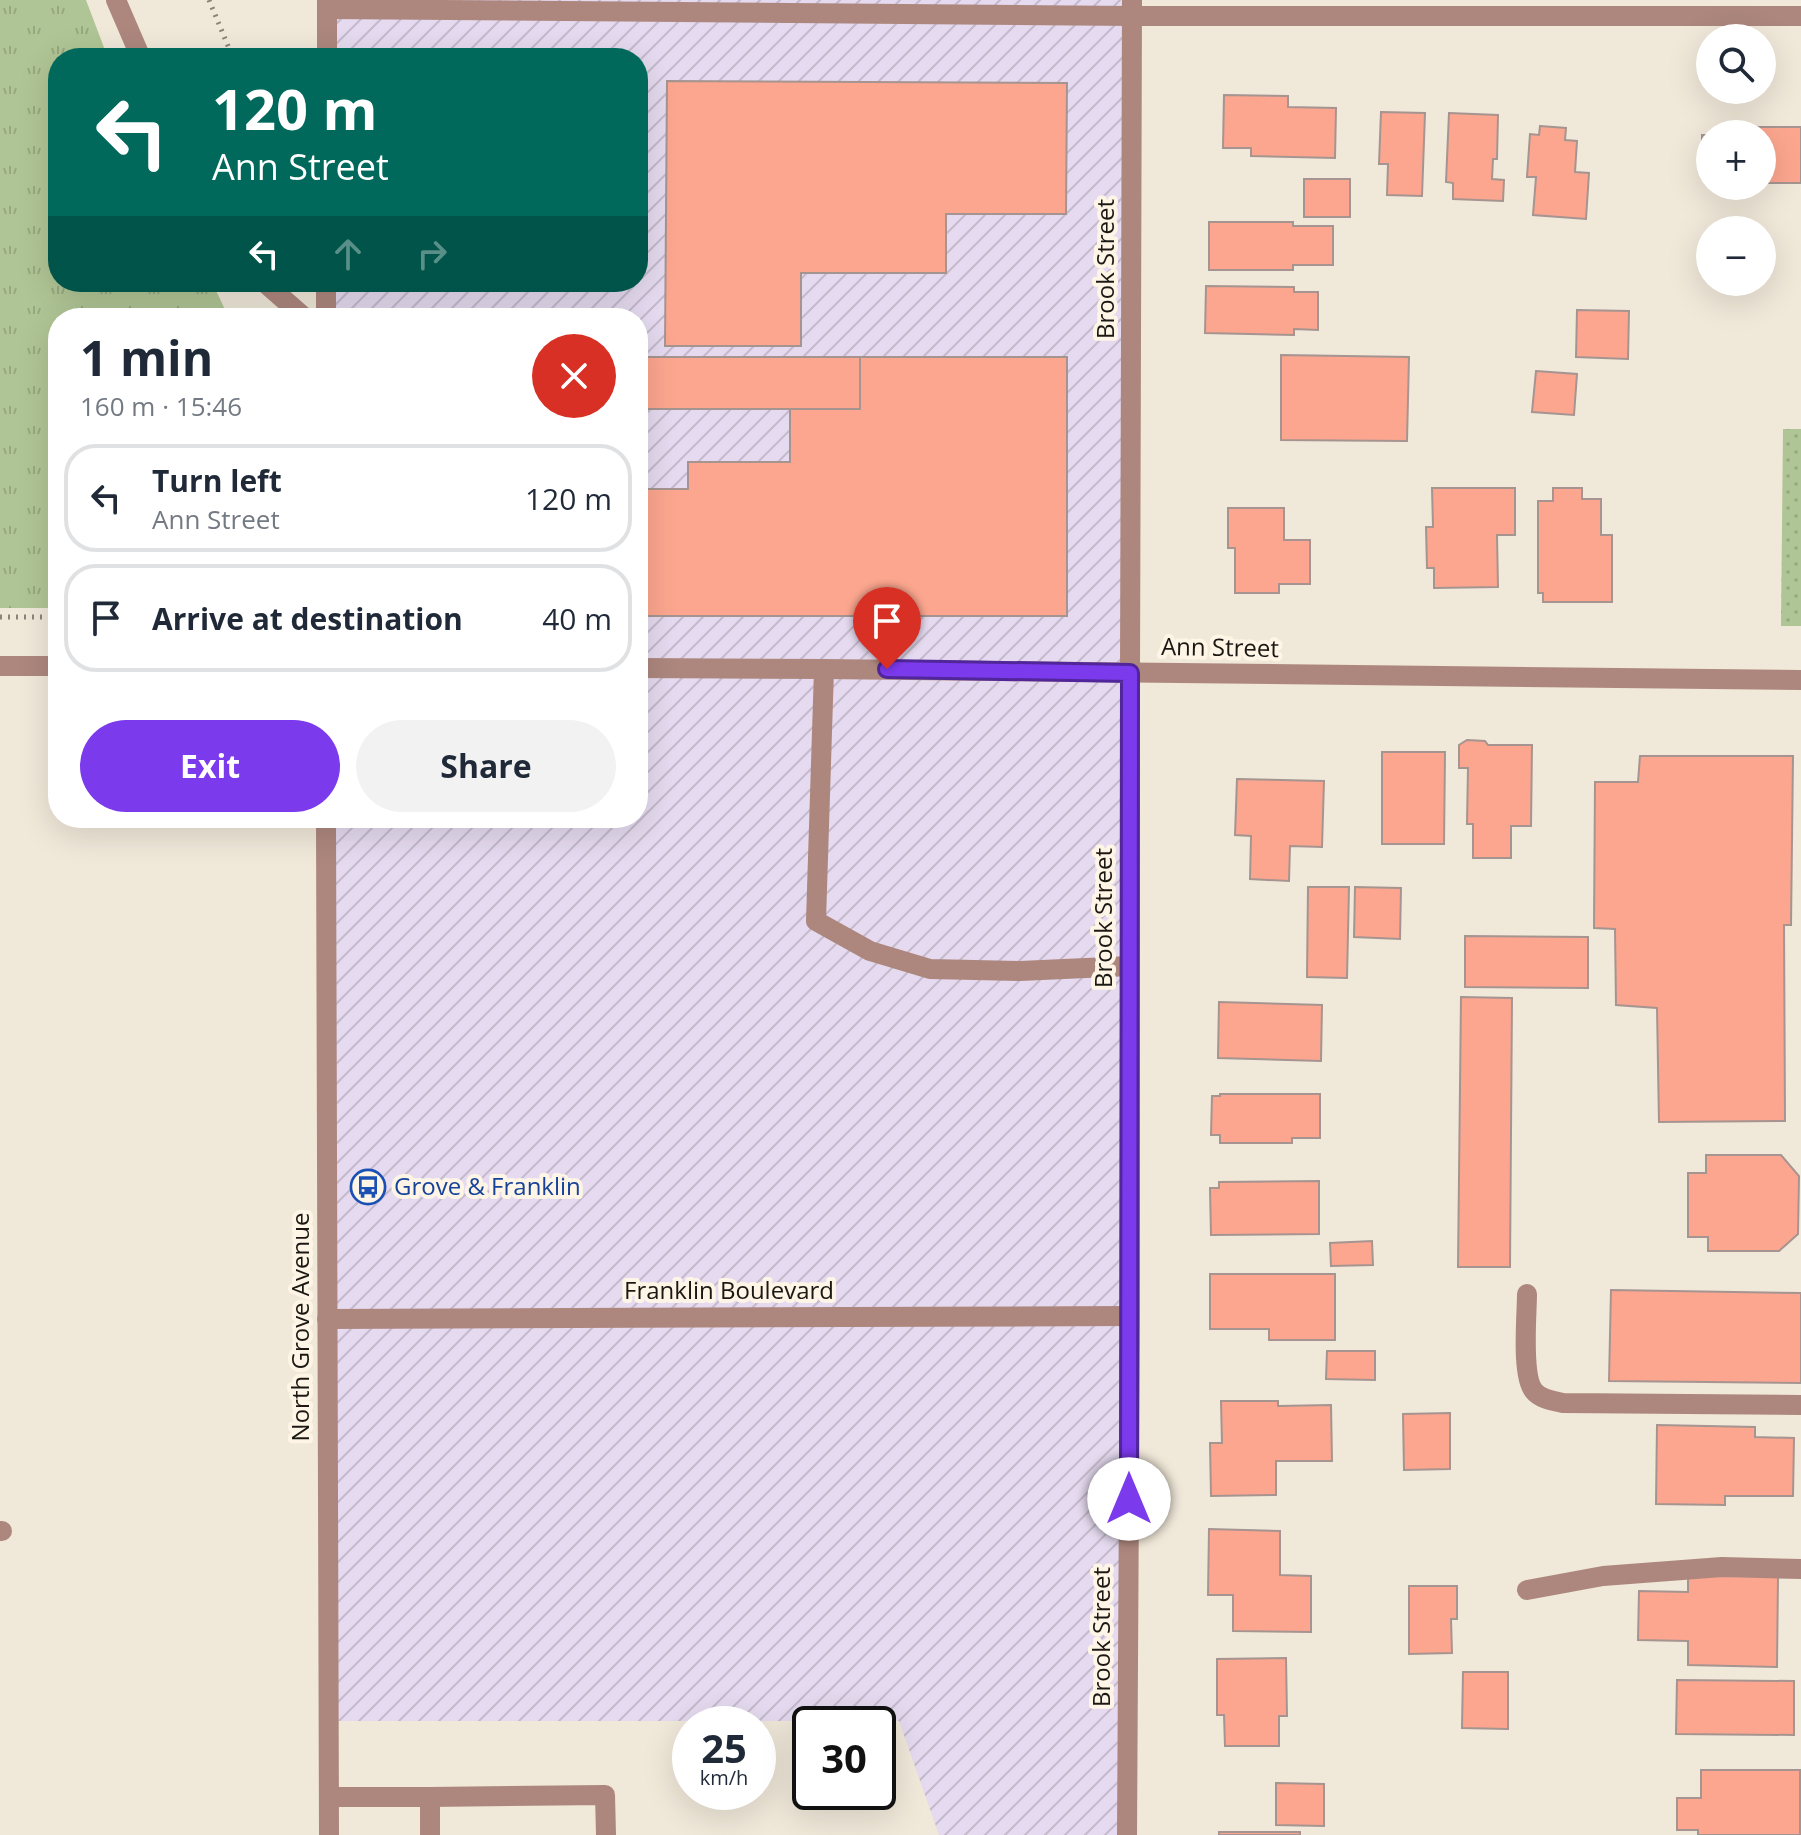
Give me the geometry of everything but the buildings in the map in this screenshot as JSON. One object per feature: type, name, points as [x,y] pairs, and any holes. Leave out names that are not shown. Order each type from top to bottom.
[{"type":"street","points":[[116,0],[137,48]]},
{"type":"street","points":[[327,48],[327,4],[1132,8],[1801,16]]},
{"type":"street","name":"Brook Street","points":[[1127,1835],[1132,8]]},
{"type":"street","points":[[275,292],[294,308]]},
{"type":"street","points":[[0,666],[48,666]]},
{"type":"street","name":"Ann Street","points":[[648,668],[1801,680]]},
{"type":"street","points":[[824,669],[816,921],[870,951],[930,969],[1020,971],[1130,966]]},
{"type":"street","name":"North Grove Avenue","points":[[326,828],[329,1835]]},
{"type":"street","points":[[1527,1294],[1526,1375],[1534,1391],[1546,1399],[1563,1403],[1801,1405]]},
{"type":"street","name":"Franklin Boulevard","points":[[327,1319],[1130,1316]]},
{"type":"street","points":[[1527,1590],[1603,1576],[1722,1567],[1801,1569]]},
{"type":"street","points":[[330,1797],[605,1795],[606,1835]]},
{"type":"street","points":[[430,1797],[430,1835]]},
{"type":"path","points":[[209,0],[229,48]]},
{"type":"path","points":[[0,617],[48,617]]},
{"type":"shaded area","points":[[329,0],[1132,0],[1127,1835],[939,1835],[899,1721],[896,1721],[896,1706],[792,1706],[792,1721],[776,1721],[776,1706],[672,1706],[672,1721],[329,1721],[326,828],[648,828],[648,308],[326,308],[327,292],[648,292],[648,48],[329,48]]},
{"type":"green space","points":[[0,0],[86,0],[104,48],[48,48],[48,292],[217,292],[224,308],[48,308],[48,608],[0,608]]},
{"type":"green space","points":[[1783,429],[1801,429],[1801,626],[1781,626]]},
{"type":"place","name":"Grove & Franklin","points":[[368,1187]]},
{"type":"route","points":[[887,669],[1130,673],[1129,1499]]}]
